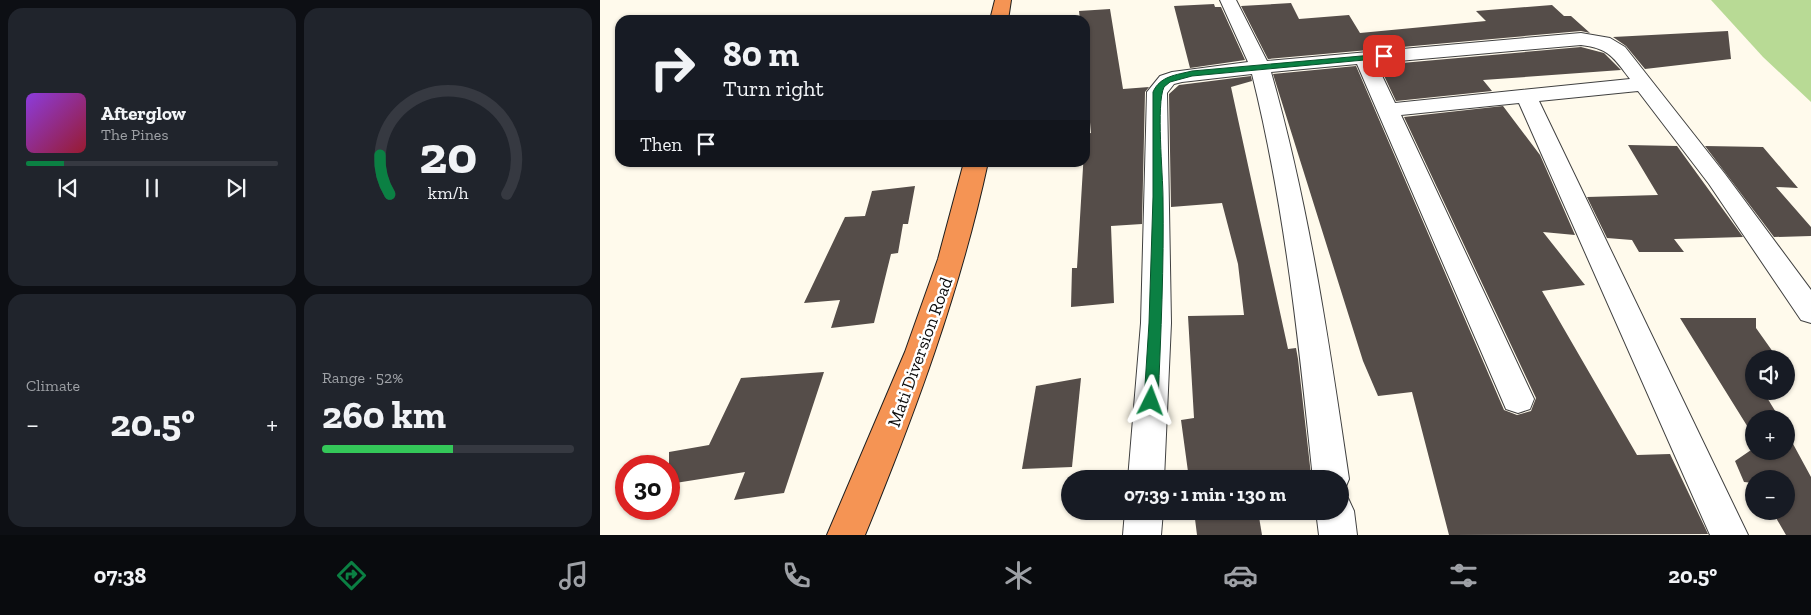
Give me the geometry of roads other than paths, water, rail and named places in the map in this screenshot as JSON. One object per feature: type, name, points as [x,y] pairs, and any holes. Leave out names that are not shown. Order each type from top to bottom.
[{"type":"highway","points":[[1000,15],[1003,0]]},
{"type":"highway","name":"Mati Diversion Road","points":[[846,535],[901,409],[942,294],[964,222],[975,167]]},
{"type":"street","points":[[1228,0],[1260,66],[1290,192],[1314,344],[1330,470]]},
{"type":"street","points":[[1147,470],[1156,323],[1157,92],[1167,80],[1179,76],[1260,66],[1590,40],[1603,42],[1612,46],[1717,179],[1811,312]]},
{"type":"street","points":[[1364,58],[1390,110],[1518,399]]},
{"type":"street","points":[[1390,110],[1643,84]]},
{"type":"street","points":[[1527,97],[1728,535]]},
{"type":"street","points":[[1142,535],[1143,520]]},
{"type":"street","points":[[1337,520],[1338,535]]}]
